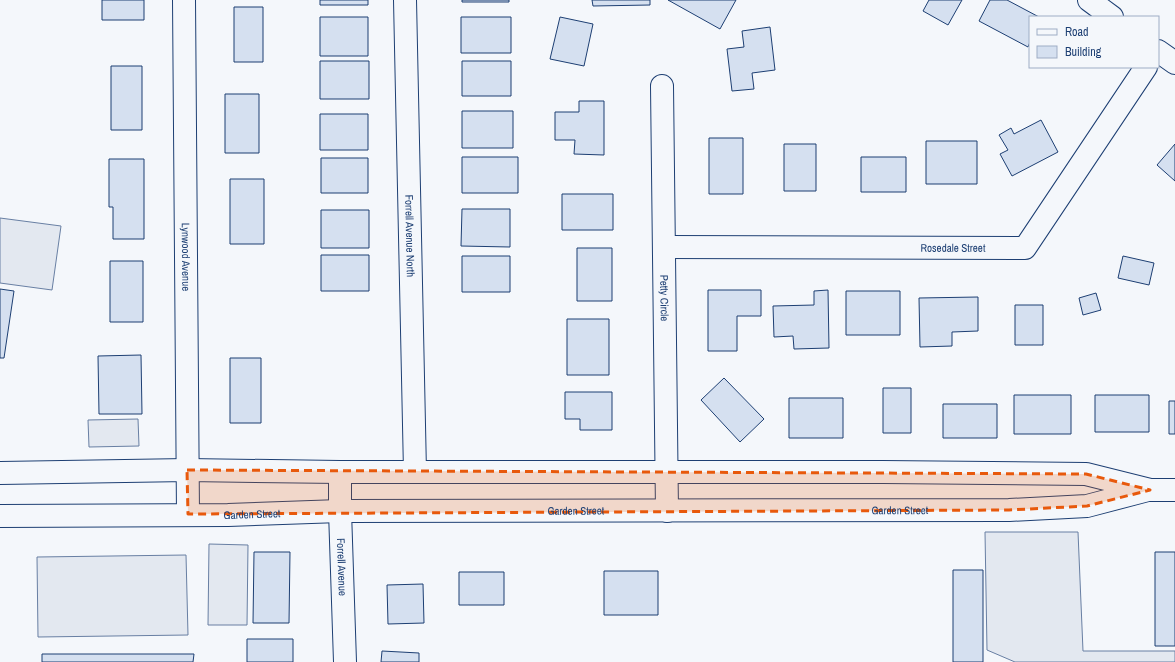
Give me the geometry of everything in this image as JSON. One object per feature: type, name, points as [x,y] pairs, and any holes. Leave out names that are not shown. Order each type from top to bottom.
[{"type":"main road","name":"Lynwood Avenue","points":[[184,0],[188,514]]},
{"type":"main road","name":"Forrell Avenue North","points":[[406,0],[415,472]]},
{"type":"main road","points":[[1089,0],[1111,16]]},
{"type":"main road","points":[[1159,52],[1175,62]]},
{"type":"main road","name":"Rosedale Street","points":[[664,247],[1025,248],[1145,68]]},
{"type":"main road","name":"Petty Circle","points":[[662,86],[667,511]]},
{"type":"main road","name":"Garden Street","points":[[0,473],[187,470],[340,472],[883,472],[1086,474],[1150,490],[1175,490]]},
{"type":"main road","name":"Forrell Avenue","points":[[340,472],[345,662]]},
{"type":"main road","name":"Garden Street","points":[[0,516],[228,515],[340,512],[1009,510],[1087,506],[1150,490]]},
{"type":"highlighted area","points":[[187,470],[1086,474],[1150,490],[1087,506],[1009,510],[188,514]]},
{"type":"shaded area","points":[[0,218],[61,226],[52,290],[0,283]]},
{"type":"shaded area","points":[[138,419],[139,446],[89,447],[88,420]]},
{"type":"shaded area","points":[[985,532],[1078,532],[1083,651],[1175,651],[1175,662],[1015,662],[987,650]]},
{"type":"shaded area","points":[[209,544],[248,545],[247,625],[208,625]]},
{"type":"shaded area","points":[[186,555],[188,635],[38,637],[37,557]]},
{"type":"building","points":[[102,0],[144,0],[144,20],[102,20]]},
{"type":"building","points":[[320,0],[368,0],[368,5],[320,5]]},
{"type":"building","points":[[462,0],[509,0],[509,2],[462,2]]},
{"type":"building","points":[[592,0],[650,0],[650,5],[593,6]]},
{"type":"building","points":[[668,0],[736,0],[720,29]]},
{"type":"building","points":[[929,0],[962,0],[948,25],[923,11]]},
{"type":"building","points":[[990,0],[1007,0],[1037,16],[1029,16],[1028,47],[979,21]]},
{"type":"building","points":[[234,7],[263,7],[263,62],[234,62]]},
{"type":"building","points":[[320,17],[368,17],[368,56],[320,56]]},
{"type":"building","points":[[461,17],[511,17],[511,53],[461,53]]},
{"type":"building","points":[[560,17],[593,24],[584,66],[550,59]]},
{"type":"building","points":[[770,27],[775,70],[752,73],[754,89],[732,91],[727,49],[744,47],[742,31]]},
{"type":"building","points":[[320,61],[369,61],[369,99],[320,99]]},
{"type":"building","points":[[462,61],[511,61],[511,96],[462,96]]},
{"type":"building","points":[[111,66],[142,66],[142,130],[111,130]]},
{"type":"building","points":[[225,94],[259,94],[259,153],[225,153]]},
{"type":"building","points":[[579,101],[604,101],[604,155],[574,154],[575,140],[555,140],[555,112],[579,112]]},
{"type":"building","points":[[462,111],[513,111],[513,148],[462,148]]},
{"type":"building","points":[[320,114],[368,114],[368,150],[320,150]]},
{"type":"building","points":[[1041,120],[1058,152],[1012,176],[1000,154],[1008,150],[999,135],[1011,128],[1014,134]]},
{"type":"building","points":[[709,138],[743,138],[743,194],[709,194]]},
{"type":"building","points":[[926,141],[977,141],[977,184],[926,184]]},
{"type":"building","points":[[784,144],[816,144],[816,191],[784,191]]},
{"type":"building","points":[[1175,144],[1175,181],[1157,165]]},
{"type":"building","points":[[462,157],[518,157],[518,193],[462,193]]},
{"type":"building","points":[[861,157],[906,157],[906,192],[861,192]]},
{"type":"building","points":[[321,158],[368,158],[368,193],[321,193]]},
{"type":"building","points":[[109,159],[144,159],[144,239],[113,239],[113,207],[109,207]]},
{"type":"building","points":[[230,179],[264,179],[264,244],[230,244]]},
{"type":"building","points":[[562,194],[613,194],[613,230],[562,230]]},
{"type":"building","points":[[462,209],[510,209],[510,247],[461,246]]},
{"type":"building","points":[[321,210],[369,210],[369,248],[321,248]]},
{"type":"building","points":[[577,248],[612,248],[612,301],[577,301]]},
{"type":"building","points":[[321,255],[369,255],[369,291],[321,291]]},
{"type":"building","points":[[462,256],[510,256],[510,292],[462,292]]},
{"type":"building","points":[[1123,256],[1154,263],[1149,285],[1118,278]]},
{"type":"building","points":[[110,261],[143,261],[143,322],[110,322]]},
{"type":"building","points":[[0,289],[14,291],[4,358],[0,358]]},
{"type":"building","points":[[708,290],[761,290],[761,316],[737,316],[737,351],[708,351]]},
{"type":"building","points":[[828,290],[829,348],[794,349],[793,336],[774,337],[773,306],[814,305],[814,291]]},
{"type":"building","points":[[846,291],[900,291],[900,335],[846,335]]},
{"type":"building","points":[[1096,293],[1101,310],[1083,315],[1079,298]]},
{"type":"building","points":[[978,297],[978,331],[952,332],[952,346],[920,347],[919,298]]},
{"type":"building","points":[[1015,305],[1043,305],[1043,345],[1015,345]]},
{"type":"building","points":[[567,319],[609,319],[609,375],[567,375]]},
{"type":"building","points":[[141,355],[142,414],[99,414],[98,356]]},
{"type":"building","points":[[230,358],[261,358],[261,423],[230,423]]},
{"type":"building","points":[[724,378],[764,419],[740,442],[701,400]]},
{"type":"building","points":[[883,388],[911,388],[911,433],[883,433]]},
{"type":"building","points":[[565,392],[612,392],[612,430],[580,430],[580,419],[565,419]]},
{"type":"building","points":[[1014,395],[1071,395],[1071,434],[1014,434]]},
{"type":"building","points":[[1095,395],[1149,395],[1149,432],[1095,432]]},
{"type":"building","points":[[789,398],[843,398],[843,438],[789,438]]},
{"type":"building","points":[[1169,401],[1175,401],[1175,434],[1169,434]]},
{"type":"building","points":[[943,404],[997,404],[997,438],[943,438]]},
{"type":"building","points":[[254,552],[290,552],[289,623],[253,623]]},
{"type":"building","points":[[1155,552],[1175,552],[1175,646],[1155,646]]},
{"type":"building","points":[[953,570],[983,570],[983,662],[953,662]]},
{"type":"building","points":[[604,571],[658,571],[658,615],[604,615]]},
{"type":"building","points":[[459,572],[504,572],[504,605],[459,605]]},
{"type":"building","points":[[423,584],[424,623],[388,624],[387,585]]},
{"type":"building","points":[[247,639],[293,639],[293,662],[247,662]]},
{"type":"building","points":[[382,651],[419,653],[419,662],[381,662]]},
{"type":"building","points":[[42,654],[194,654],[193,662],[42,662]]}]
